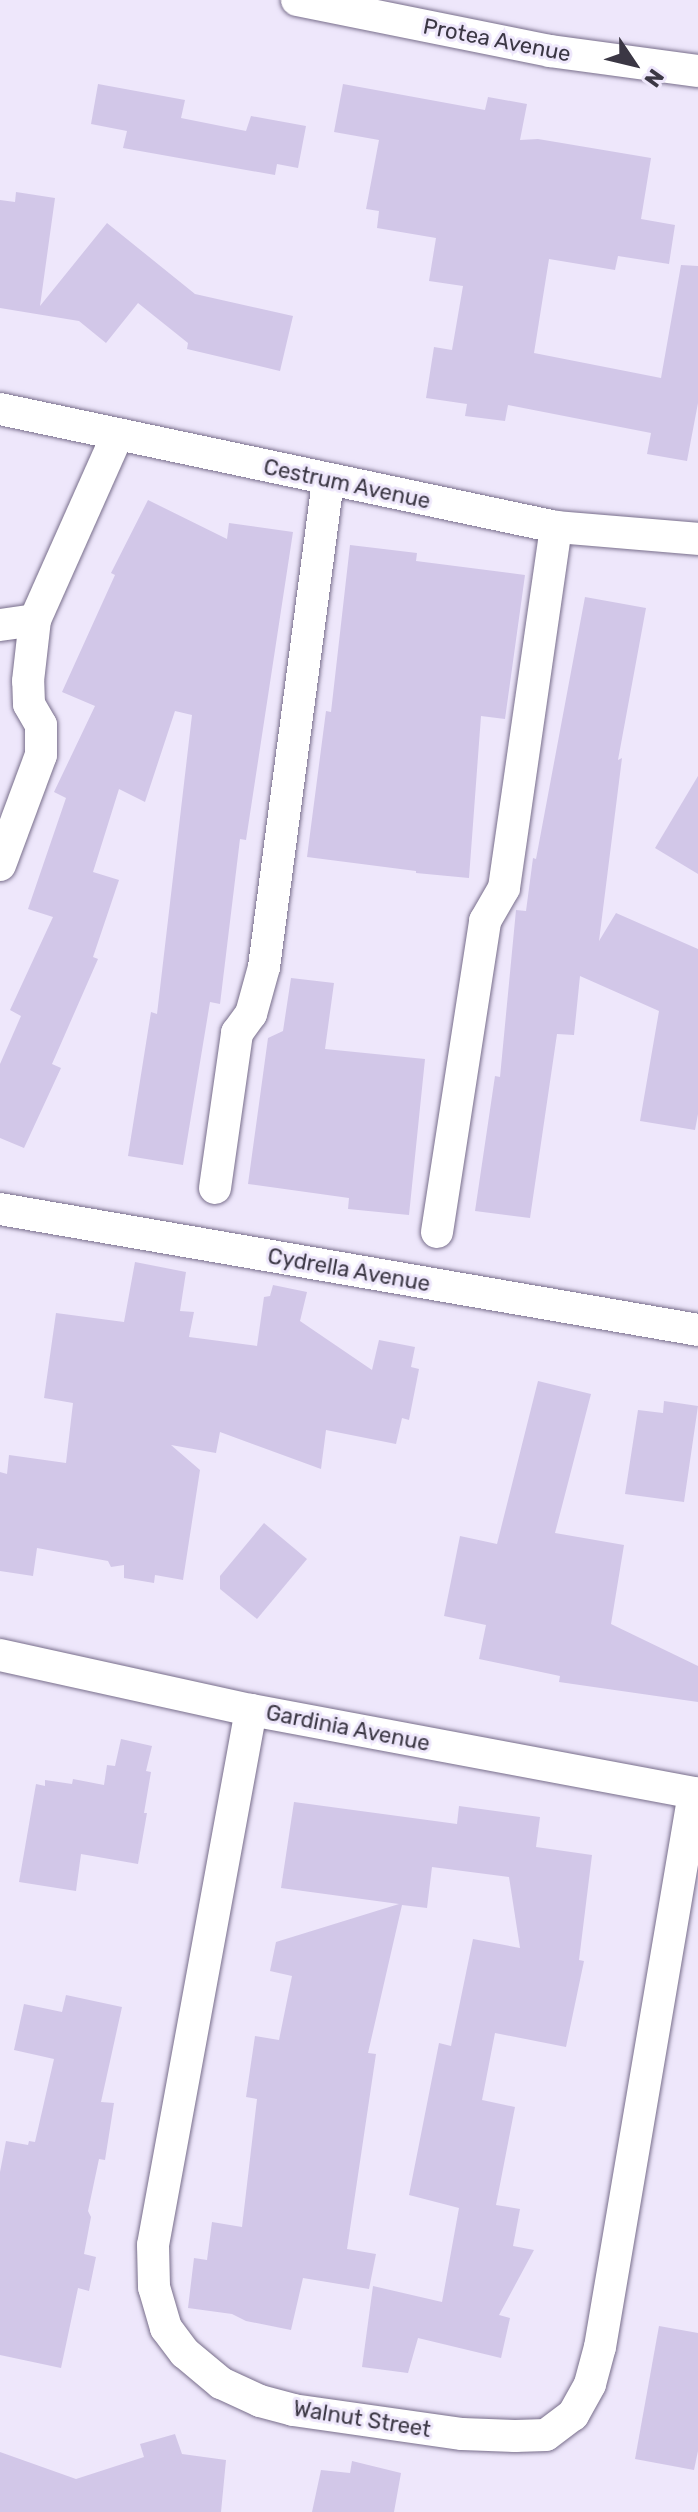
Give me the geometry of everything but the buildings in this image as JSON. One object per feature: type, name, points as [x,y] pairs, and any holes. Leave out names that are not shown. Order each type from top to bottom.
[{"type":"street","name":"Protea Avenue","points":[[297,0],[550,51],[698,71]]},
{"type":"street","name":"Cestrum Avenue","points":[[0,409],[556,527],[698,539]]},
{"type":"street","points":[[0,865],[41,755],[41,725],[29,704],[28,681],[35,620],[117,436]]},
{"type":"street","points":[[215,1188],[237,1033],[251,1014],[264,967],[328,480]]},
{"type":"street","points":[[437,1232],[485,921],[504,888],[556,527]]},
{"type":"street","points":[[0,625],[35,620]]},
{"type":"street","name":"Cydrella Avenue","points":[[0,1209],[698,1330]]},
{"type":"street","name":"Gardinia Avenue","points":[[0,1655],[251,1710],[696,1794]]},
{"type":"street","name":"Walnut Street","points":[[251,1710],[153,2245],[154,2287],[166,2328],[185,2353],[221,2383],[260,2401],[293,2410],[462,2434],[515,2436],[546,2435],[573,2415],[590,2384],[600,2347],[696,1794]]}]
